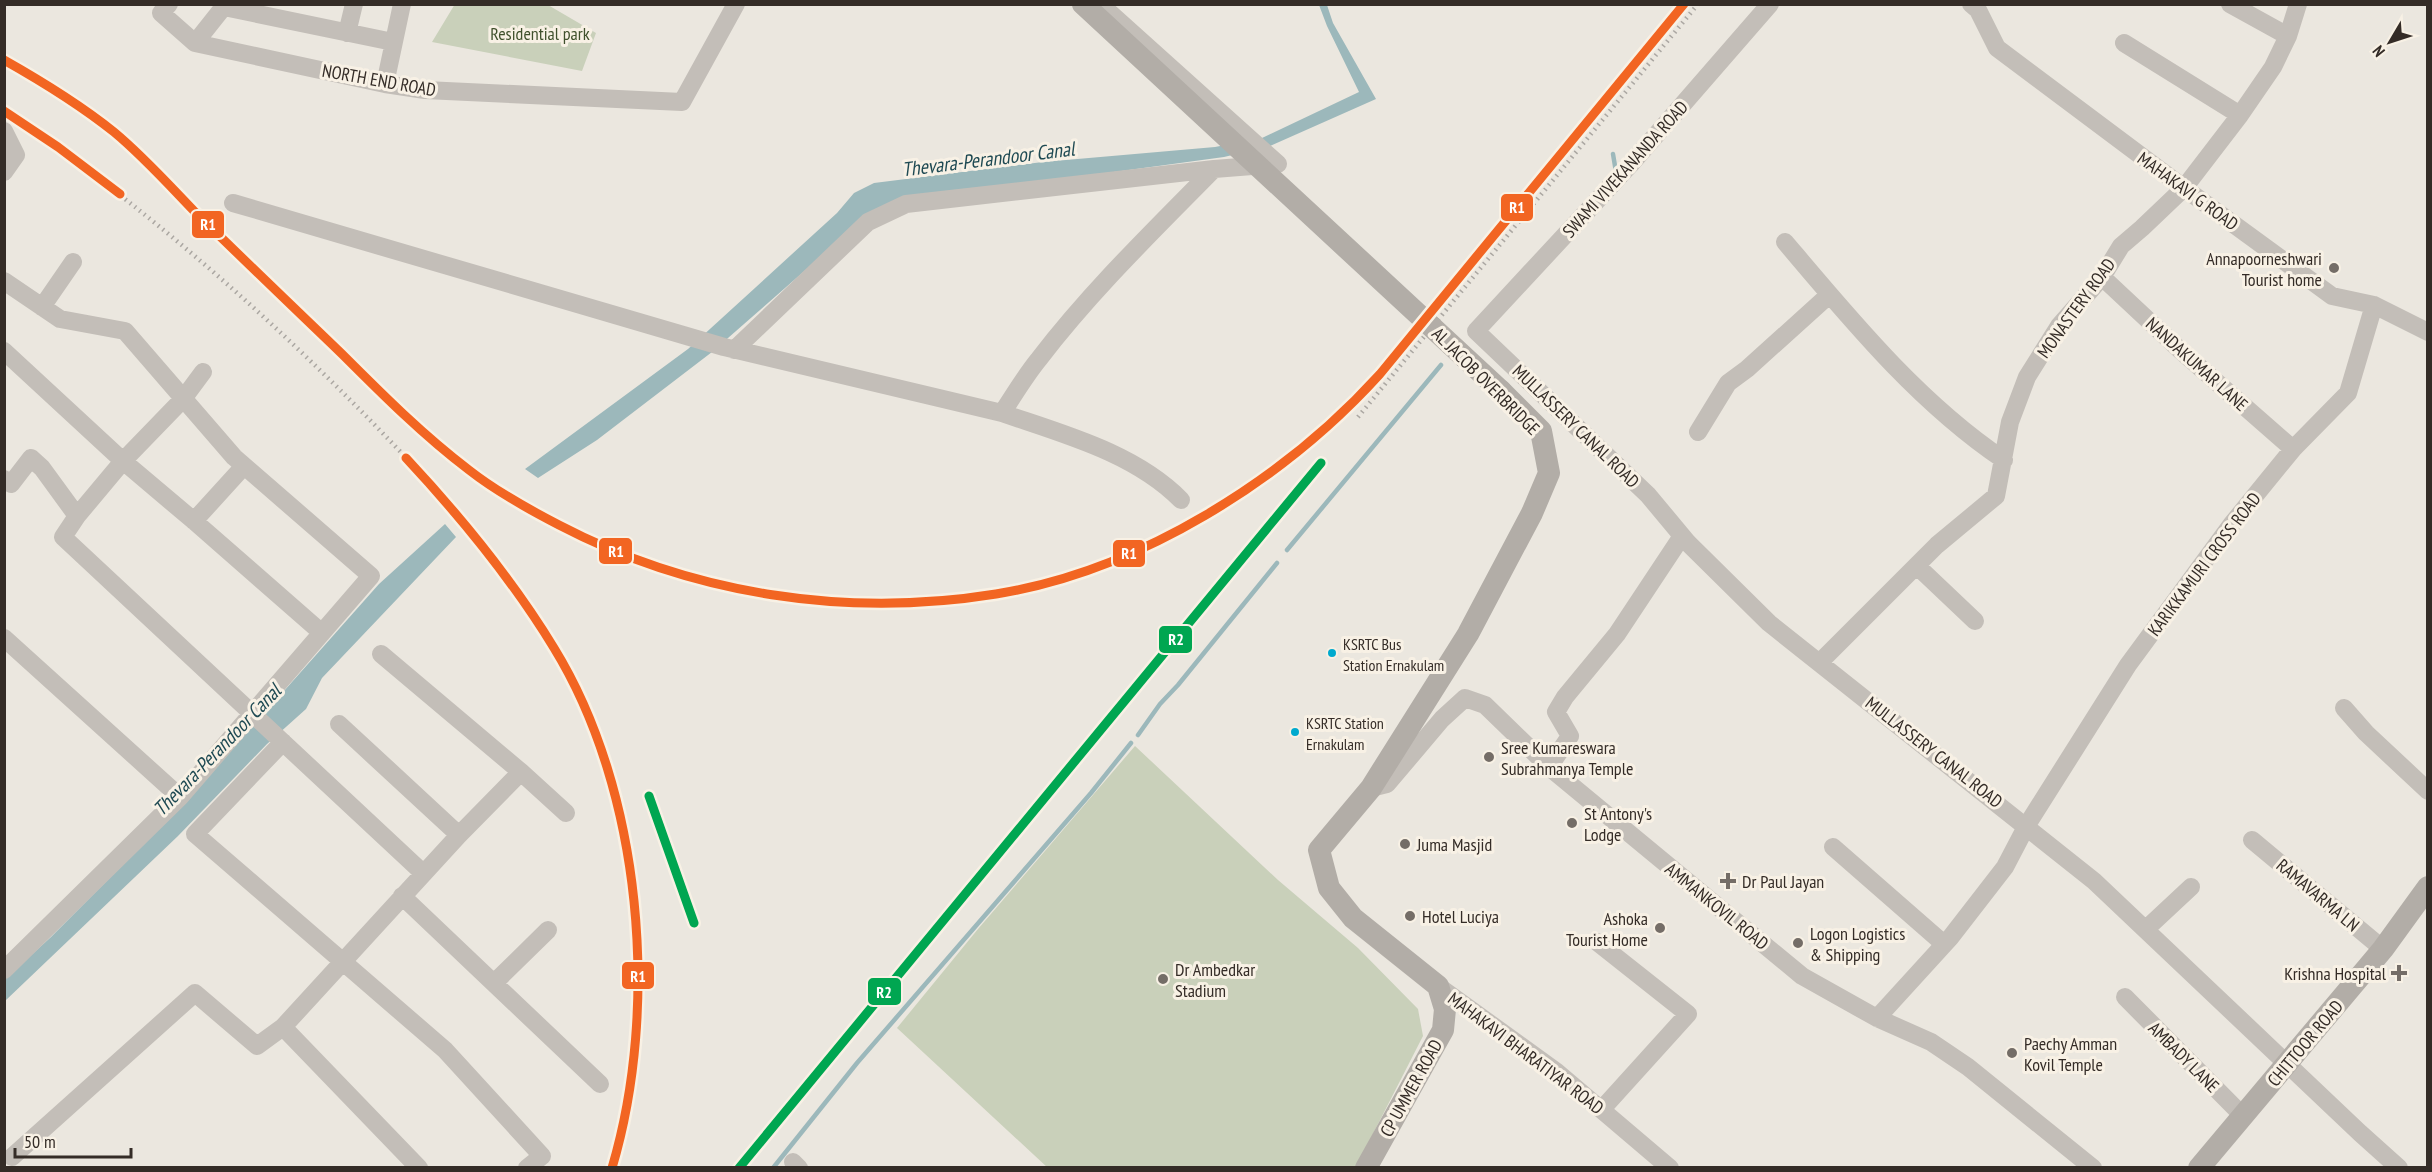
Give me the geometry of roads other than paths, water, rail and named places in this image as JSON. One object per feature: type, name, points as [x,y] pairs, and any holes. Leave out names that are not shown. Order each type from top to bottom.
[{"type":"main road","name":"AL JACOB OVERBRIDGE","points":[[1083,4],[1474,365],[1541,431],[1549,473],[1532,513],[1468,634],[1371,788]]},
{"type":"main road","points":[[1371,788],[1319,850],[1329,888],[1353,918],[1438,986]]},
{"type":"main road","name":"CHITTOOR ROAD","points":[[2199,1167],[2384,949],[2427,887]]},
{"type":"main road","name":"CP UMMER ROAD","points":[[1366,1167],[1443,1030],[1445,1009],[1438,986]]},
{"type":"street","points":[[347,33],[354,4]]},
{"type":"street","points":[[385,84],[402,4]]},
{"type":"street","name":"NORTH END ROAD","points":[[195,43],[385,84],[425,90],[682,102],[736,4]]},
{"type":"street","points":[[729,349],[868,222],[906,204],[1214,169],[1278,164],[1100,4]]},
{"type":"street","name":"SWAMI VIVEKANANDA ROAD","points":[[1476,331],[1623,174],[1770,4]]},
{"type":"street","points":[[2230,4],[2288,36]]},
{"type":"street","name":"MONASTERY ROAD","points":[[1819,663],[1937,545],[1996,496],[2010,422],[2027,377],[2059,326],[2102,277],[2121,246],[2184,188],[2240,116],[2273,67],[2288,36],[2298,4]]},
{"type":"street","points":[[165,9],[195,43],[225,6],[393,42]]},
{"type":"street","name":"MAHAKAVI G ROAD","points":[[1978,6],[1997,48],[2332,296],[2374,305],[2427,332]]},
{"type":"street","points":[[2124,43],[2240,116]]},
{"type":"street","points":[[4,131],[16,155],[4,172]]},
{"type":"street","points":[[1002,413],[1038,360],[1088,302],[1140,244],[1214,169]]},
{"type":"street","points":[[233,203],[729,349],[1002,413],[1092,445],[1167,485],[1181,500]]},
{"type":"street","points":[[1785,242],[1829,295],[1921,393],[1983,446],[2004,460]]},
{"type":"street","points":[[42,307],[73,262]]},
{"type":"street","name":"NANDAKUMAR LANE","points":[[2102,277],[2293,450]]},
{"type":"street","points":[[4,281],[60,319],[125,331],[244,466],[371,576],[322,633],[257,716],[180,797],[4,970]]},
{"type":"street","points":[[1698,432],[1728,383],[1747,369],[1829,295]]},
{"type":"street","name":"KARIKKAMURI CROSS ROAD","points":[[1877,1018],[1944,944],[2005,867],[2027,825],[2128,665],[2231,525],[2293,450],[2348,393],[2374,305]]},
{"type":"street","name":"MULLASSERY CANAL ROAD","points":[[1476,331],[1648,495],[1682,536],[1769,623],[2027,825],[2094,881],[2360,1133],[2399,1167]]},
{"type":"street","points":[[4,351],[123,461],[322,633]]},
{"type":"street","points":[[203,372],[183,399],[123,461],[77,516],[63,537],[423,873]]},
{"type":"street","points":[[4,479],[11,484],[31,458],[42,468],[77,516]]},
{"type":"street","points":[[194,521],[244,466]]},
{"type":"street","points":[[1549,767],[1570,736],[1556,712],[1565,697],[1617,634],[1682,536]]},
{"type":"street","points":[[1917,566],[1975,621]]},
{"type":"street","points":[[4,638],[180,797]]},
{"type":"street","points":[[381,654],[522,772],[566,813]]},
{"type":"street","name":"AMMANKOVIL ROAD","points":[[1371,788],[1387,784],[1442,719],[1465,698],[1485,705],[1549,767],[1802,976],[1877,1018],[1931,1042],[1968,1067],[2093,1167]]},
{"type":"street","points":[[2344,708],[2366,733],[2427,791]]},
{"type":"street","points":[[339,724],[459,835]]},
{"type":"street","points":[[281,740],[195,834],[445,1050],[542,1156],[527,1167]]},
{"type":"street","points":[[12,1161],[195,993],[257,1046],[283,1027],[423,873],[522,772]]},
{"type":"street","name":"RAMAVARMA LN","points":[[2252,840],[2384,949]]},
{"type":"street","points":[[1833,847],[1944,944]]},
{"type":"street","points":[[2146,929],[2191,886]]},
{"type":"street","points":[[402,896],[600,1084]]},
{"type":"street","points":[[494,983],[548,930]]},
{"type":"street","points":[[1597,942],[1688,1014],[1602,1109]]},
{"type":"street","name":"MAHAKAVI BHARATIYAR ROAD","points":[[1438,986],[1557,1072],[1670,1167]]},
{"type":"street","name":"AMBADY LANE","points":[[2125,997],[2243,1116]]},
{"type":"street","points":[[283,1027],[419,1167]]},
{"type":"water","name":"Thevara-Perandoor Canal","points":[[1319,5],[1327,5],[1333,23],[1376,99],[1270,146],[1224,157],[1048,181],[866,217],[712,352],[597,440],[538,478],[525,469],[688,349],[837,213],[854,193],[874,183],[1043,162],[1215,147],[1262,138],[1359,92]]},
{"type":"water","name":"Thevara-Perandoor Canal","points":[[445,524],[456,537],[322,678],[306,709],[267,744],[178,836],[5,1001],[5,979],[51,937],[189,798],[379,584]]},
{"type":"waterway","points":[[1613,154],[1616,172]]},
{"type":"waterway","points":[[1287,550],[1441,365]]},
{"type":"waterway","points":[[1138,735],[1160,704],[1277,563]]},
{"type":"waterway","points":[[773,1168],[857,1063],[1091,793],[1131,743]]},
{"type":"railway","points":[[1358,417],[1698,4]]},
{"type":"railway","points":[[4,60],[48,85],[103,123],[146,161],[407,418],[430,439],[504,493],[584,537],[667,570],[754,592],[842,602],[931,601],[1021,588],[1110,562],[1163,539],[1239,495],[1333,423],[1397,354],[1476,257]]},
{"type":"railway","points":[[4,111],[147,216],[237,293],[324,374],[397,448],[457,514],[512,583],[560,658],[580,697],[602,750],[618,808],[630,868],[636,930],[638,992],[634,1053],[626,1112],[612,1168]]},
{"type":"place","name":"Annapoorneshwari Tourist home","points":[[2334,268]]},
{"type":"place","name":"KSRTC Bus Station Ernakulam","points":[[1332,653]]},
{"type":"place","name":"KSRTC Station Ernakulam","points":[[1295,732]]},
{"type":"place","name":"Sree Kumareswara Subrahmanya Temple","points":[[1489,757]]},
{"type":"place","name":"St Antony's Lodge","points":[[1572,823]]},
{"type":"place","name":"Juma Masjid","points":[[1405,844]]},
{"type":"place","name":"Dr Paul Jayan","points":[[1728,881]]},
{"type":"place","name":"Hotel Luciya","points":[[1410,916]]},
{"type":"place","name":"Ashoka Tourist Home","points":[[1660,928]]},
{"type":"place","name":"Logon Logistics & Shipping","points":[[1798,943]]},
{"type":"place","name":"Krishna Hospital","points":[[2399,973]]},
{"type":"place","name":"Dr Ambedkar Stadium","points":[[1163,979]]},
{"type":"place","name":"Paechy Amman Kovil Temple","points":[[2012,1053]]},
{"type":"park label","name":"Residential park","points":[[540,33]]}]
